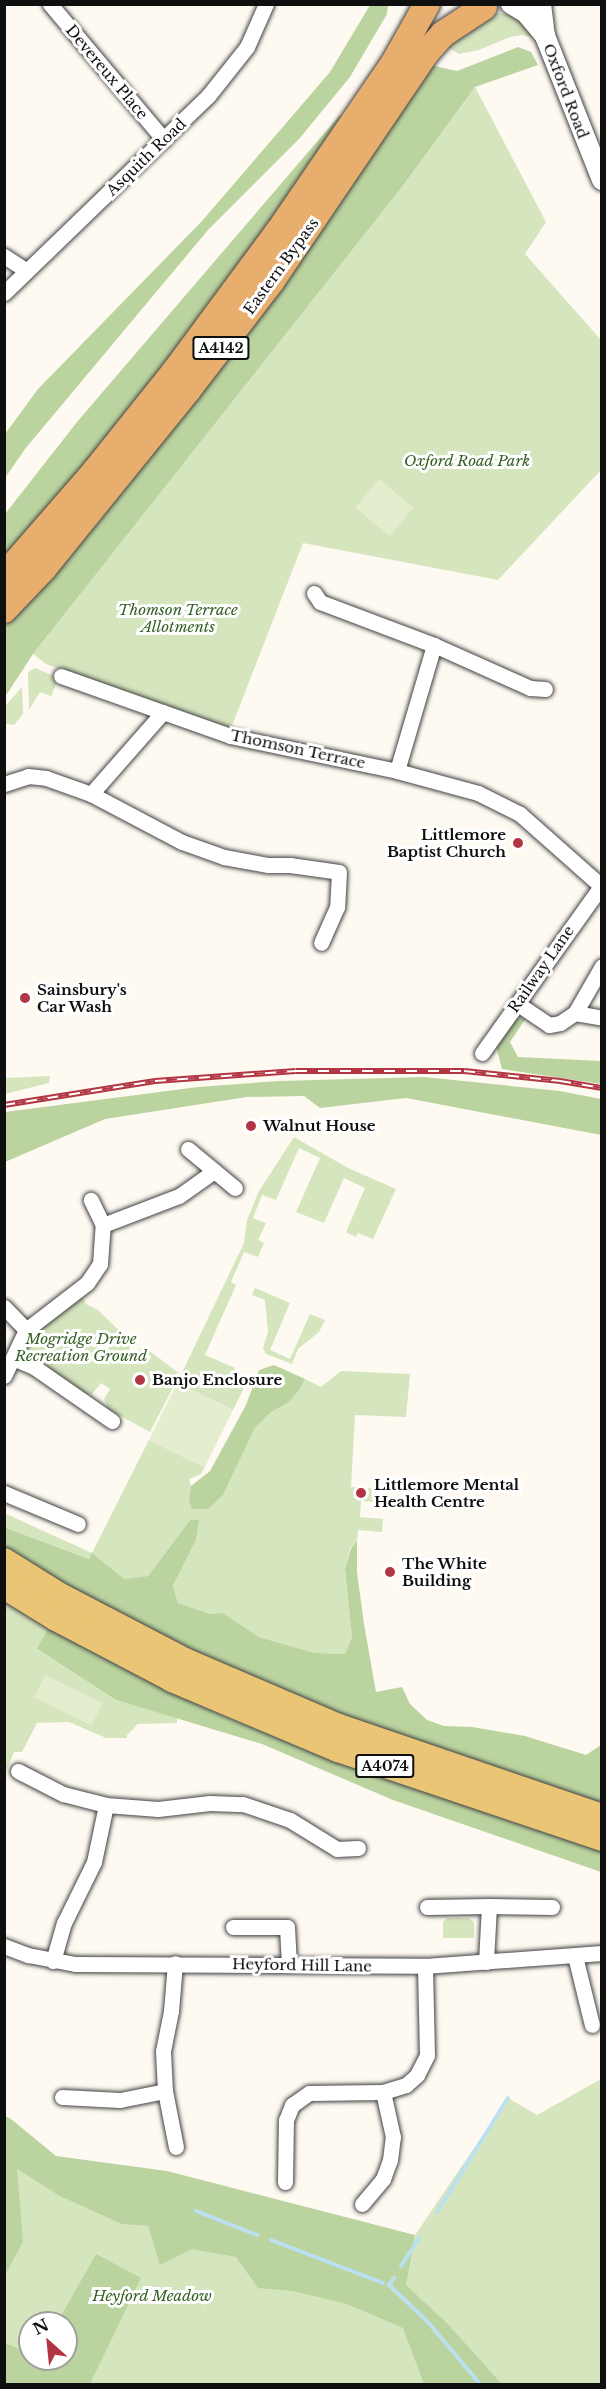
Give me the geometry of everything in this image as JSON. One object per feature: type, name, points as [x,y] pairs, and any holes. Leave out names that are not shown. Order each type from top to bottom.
[{"type":"highway","name":"Eastern Bypass","points":[[4,576],[96,470],[175,371],[278,232],[395,61],[427,4]]},
{"type":"highway","name":"Eastern Bypass","points":[[4,610],[51,559],[188,390],[271,282],[426,52],[443,34],[483,5]]},
{"type":"main road","name":"A4074","points":[[4,1560],[62,1596],[185,1660],[339,1726],[602,1816]]},
{"type":"main road","name":"A4074","points":[[4,1587],[56,1619],[172,1680],[318,1742],[602,1839]]},
{"type":"street","name":"Devereux Place","points":[[50,4],[164,140]]},
{"type":"street","name":"Asquith Road","points":[[4,293],[208,96],[247,46],[266,4]]},
{"type":"street","name":"Oxford Road","points":[[511,4],[526,13],[545,36]]},
{"type":"street","name":"Oxford Road","points":[[541,4],[545,36],[602,180]]},
{"type":"street","points":[[4,256],[27,271]]},
{"type":"street","points":[[314,593],[320,602],[434,645],[530,688],[545,689]]},
{"type":"street","points":[[397,771],[434,645]]},
{"type":"street","name":"Thomson Terrace","points":[[61,676],[230,736],[397,771],[478,793],[502,803],[532,823],[601,885]]},
{"type":"street","points":[[91,794],[163,712]]},
{"type":"street","points":[[4,784],[28,776],[46,778],[91,794],[182,842],[224,857],[268,866],[290,865],[339,872],[337,907],[321,943]]},
{"type":"street","name":"Railway Lane","points":[[482,1053],[601,885]]},
{"type":"street","points":[[518,1004],[549,1024],[560,1023],[574,1013],[602,966]]},
{"type":"street","points":[[574,1013],[602,1018]]},
{"type":"street","points":[[188,1149],[235,1188]]},
{"type":"street","points":[[104,1225],[179,1196],[214,1171]]},
{"type":"street","points":[[4,1376],[26,1330],[87,1283],[100,1264],[104,1225],[91,1200]]},
{"type":"street","points":[[4,1307],[26,1330]]},
{"type":"street","points":[[13,1358],[34,1367],[112,1421]]},
{"type":"street","points":[[4,1493],[78,1524]]},
{"type":"street","points":[[18,1771],[63,1794],[106,1805],[158,1809],[210,1803],[243,1803],[290,1820],[337,1849],[358,1848]]},
{"type":"street","points":[[53,1960],[64,1923],[94,1862],[106,1805]]},
{"type":"street","points":[[486,1962],[489,1906]]},
{"type":"street","points":[[427,1907],[552,1907]]},
{"type":"street","points":[[233,1927],[287,1927],[289,1965]]},
{"type":"street","name":"Heyford Hill Lane","points":[[4,1946],[28,1955],[75,1964],[425,1966],[602,1953]]},
{"type":"street","points":[[575,1956],[592,2025]]},
{"type":"street","points":[[175,1963],[171,2011],[163,2051],[165,2091],[176,2147]]},
{"type":"street","points":[[285,2182],[286,2120],[292,2105],[309,2093],[383,2092],[406,2085],[417,2075],[427,2055],[425,1966]]},
{"type":"street","points":[[62,2097],[120,2100],[165,2091]]},
{"type":"street","points":[[362,2204],[383,2179],[390,2160],[393,2137],[383,2092]]},
{"type":"green space","points":[[370,5],[388,5],[387,14],[350,77],[299,139],[208,230],[25,449],[5,478],[5,434],[38,389],[202,221],[330,72]]},
{"type":"green space","points":[[500,13],[523,19],[537,39],[523,35],[510,37],[479,50],[459,54],[444,45],[486,16]]},
{"type":"green space","points":[[518,47],[531,52],[538,65],[475,87],[402,187],[33,654],[5,697],[5,626],[62,563],[430,65],[457,71]]},
{"type":"green space","name":"Thomson Terrace Allotments","points":[[475,87],[546,222],[525,254],[601,340],[601,470],[498,580],[303,543],[230,731],[46,664],[33,654],[402,187]]},
{"type":"green space","points":[[339,116],[343,118],[271,225],[151,390],[5,558],[5,514],[77,422]]},
{"type":"green space","points":[[379,479],[413,508],[390,536],[355,507]]},
{"type":"green space","points":[[35,668],[59,678],[51,696],[40,692],[29,710],[28,672]]},
{"type":"green space","points":[[22,687],[23,714],[14,725],[5,724],[5,706]]},
{"type":"green space","points":[[526,1018],[510,1042],[518,1057],[601,1061],[601,1084],[502,1069],[496,1046],[512,1019]]},
{"type":"green space","points":[[50,1076],[49,1083],[5,1094],[5,1078]]},
{"type":"green space","points":[[424,1077],[560,1091],[601,1099],[601,1135],[406,1098],[320,1108],[304,1096],[247,1097],[105,1119],[5,1162],[5,1112],[198,1087],[279,1081]]},
{"type":"green space","points":[[294,1137],[348,1168],[396,1189],[373,1239],[358,1233],[356,1237],[346,1232],[365,1188],[344,1178],[324,1223],[296,1212],[320,1158],[299,1148],[276,1200],[262,1195],[253,1218],[266,1223],[258,1240],[264,1243],[258,1257],[244,1252],[231,1282],[236,1285],[205,1355],[235,1368],[231,1379],[245,1386],[233,1410],[177,1383],[244,1243],[247,1220],[259,1191]]},
{"type":"green space","points":[[255,1288],[290,1303],[270,1350],[290,1359],[310,1314],[325,1320],[319,1332],[298,1349],[292,1364],[266,1354],[263,1348],[268,1332],[265,1300],[252,1295]]},
{"type":"green space","name":"Mogridge Drive Recreation Ground","points":[[82,1296],[86,1304],[98,1310],[131,1342],[129,1350],[135,1355],[143,1346],[180,1374],[150,1432],[108,1409],[104,1399],[110,1389],[101,1383],[92,1394],[83,1394],[31,1357],[26,1350],[29,1341],[43,1326]]},
{"type":"green space","points":[[274,1365],[305,1379],[299,1390],[289,1402],[270,1413],[255,1428],[223,1495],[208,1509],[192,1509],[189,1501],[191,1486],[210,1471],[246,1405],[259,1370]]},
{"type":"green space","points":[[341,1371],[410,1374],[406,1417],[355,1415],[351,1487],[383,1489],[383,1502],[361,1501],[360,1517],[383,1519],[382,1532],[358,1530],[357,1541],[350,1548],[345,1569],[352,1637],[345,1654],[315,1653],[259,1637],[223,1613],[211,1614],[178,1603],[173,1586],[196,1540],[198,1520],[190,1520],[148,1576],[124,1580],[92,1554],[89,1559],[5,1527],[4,1513],[92,1553],[149,1440],[205,1467],[201,1474],[189,1479],[191,1486],[189,1501],[223,1495],[255,1428],[270,1413],[289,1402],[305,1379],[321,1387]]},
{"type":"green space","points":[[177,1383],[233,1410],[205,1468],[149,1441]]},
{"type":"green space","points":[[190,1520],[199,1520],[196,1540],[173,1586],[178,1603],[211,1614],[223,1613],[259,1637],[315,1653],[345,1654],[352,1637],[345,1569],[351,1548],[357,1541],[357,1572],[376,1692],[402,1687],[410,1704],[427,1720],[444,1726],[472,1727],[525,1736],[586,1755],[601,1745],[601,1803],[313,1706],[158,1636],[13,1557],[5,1548],[4,1527],[89,1559],[92,1553],[124,1579],[148,1576]]},
{"type":"green space","points":[[5,1601],[49,1627],[38,1650],[116,1700],[177,1718],[177,1723],[138,1724],[127,1735],[127,1738],[106,1738],[69,1722],[37,1723],[22,1752],[14,1752],[5,1774]]},
{"type":"green space","points":[[49,1627],[214,1712],[344,1765],[601,1850],[601,1872],[393,1800],[262,1744],[116,1700],[37,1649]]},
{"type":"green space","points":[[45,1675],[103,1703],[92,1726],[34,1697]]},
{"type":"green space","points":[[447,1918],[469,1918],[474,1922],[474,1938],[443,1938],[443,1922]]},
{"type":"green space","points":[[601,2079],[601,2384],[502,2384],[448,2324],[405,2285],[415,2235],[508,2098],[537,2115]]},
{"type":"green space","points":[[5,2116],[56,2156],[167,2171],[415,2235],[406,2285],[448,2324],[502,2384],[424,2384],[403,2328],[347,2304],[293,2291],[258,2288],[236,2257],[192,2249],[160,2265],[148,2226],[122,2224],[60,2196],[17,2169],[23,2242],[5,2275]]},
{"type":"green space","name":"Heyford Meadow","points":[[5,2130],[41,2171],[403,2288],[461,2384],[5,2384]]},
{"type":"green space","points":[[96,2254],[141,2278],[90,2384],[5,2384],[5,2343],[18,2348],[18,2371],[78,2371],[78,2311],[64,2311]]},
{"type":"waterway","points":[[437,2212],[508,2098]]},
{"type":"waterway","points":[[196,2211],[257,2235]]},
{"type":"waterway","points":[[401,2266],[419,2238]]},
{"type":"waterway","points":[[271,2240],[383,2283]]},
{"type":"waterway","points":[[394,2278],[389,2285],[427,2321],[480,2384]]},
{"type":"railway","points":[[4,1105],[155,1081],[296,1071],[464,1071],[560,1081],[602,1088]]},
{"type":"place","name":"Littlemore Baptist Church","points":[[518,843]]},
{"type":"place","name":"Sainsbury's Car Wash","points":[[25,998]]},
{"type":"place","name":"Walnut House","points":[[251,1126]]},
{"type":"place","name":"Banjo Enclosure","points":[[140,1380]]},
{"type":"place","name":"Littlemore Mental Health Centre","points":[[361,1493]]},
{"type":"place","name":"The White Building","points":[[390,1572]]},
{"type":"park label","name":"Oxford Road Park","points":[[467,461]]}]
